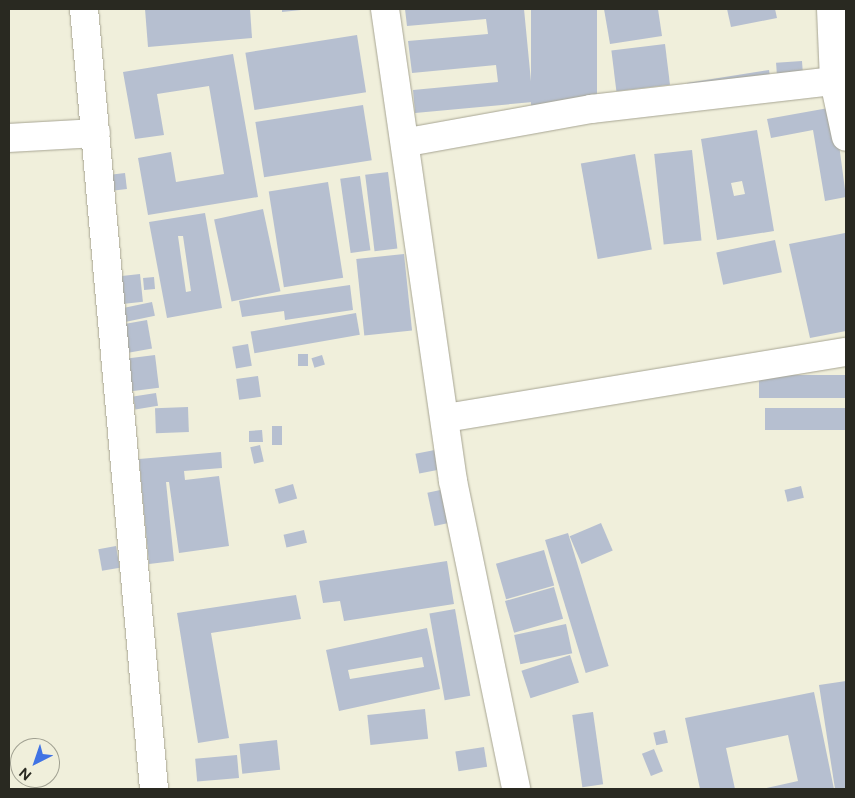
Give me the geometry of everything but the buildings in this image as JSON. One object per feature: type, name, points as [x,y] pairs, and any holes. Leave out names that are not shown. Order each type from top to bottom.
[{"type":"street","points":[[84,9],[154,789]]},
{"type":"street","points":[[385,9],[408,142],[453,481],[516,789]]},
{"type":"street","points":[[831,9],[846,137]]},
{"type":"street","points":[[408,142],[591,109],[840,85]]},
{"type":"street","points":[[9,138],[96,133]]},
{"type":"street","points":[[446,418],[846,352]]}]
